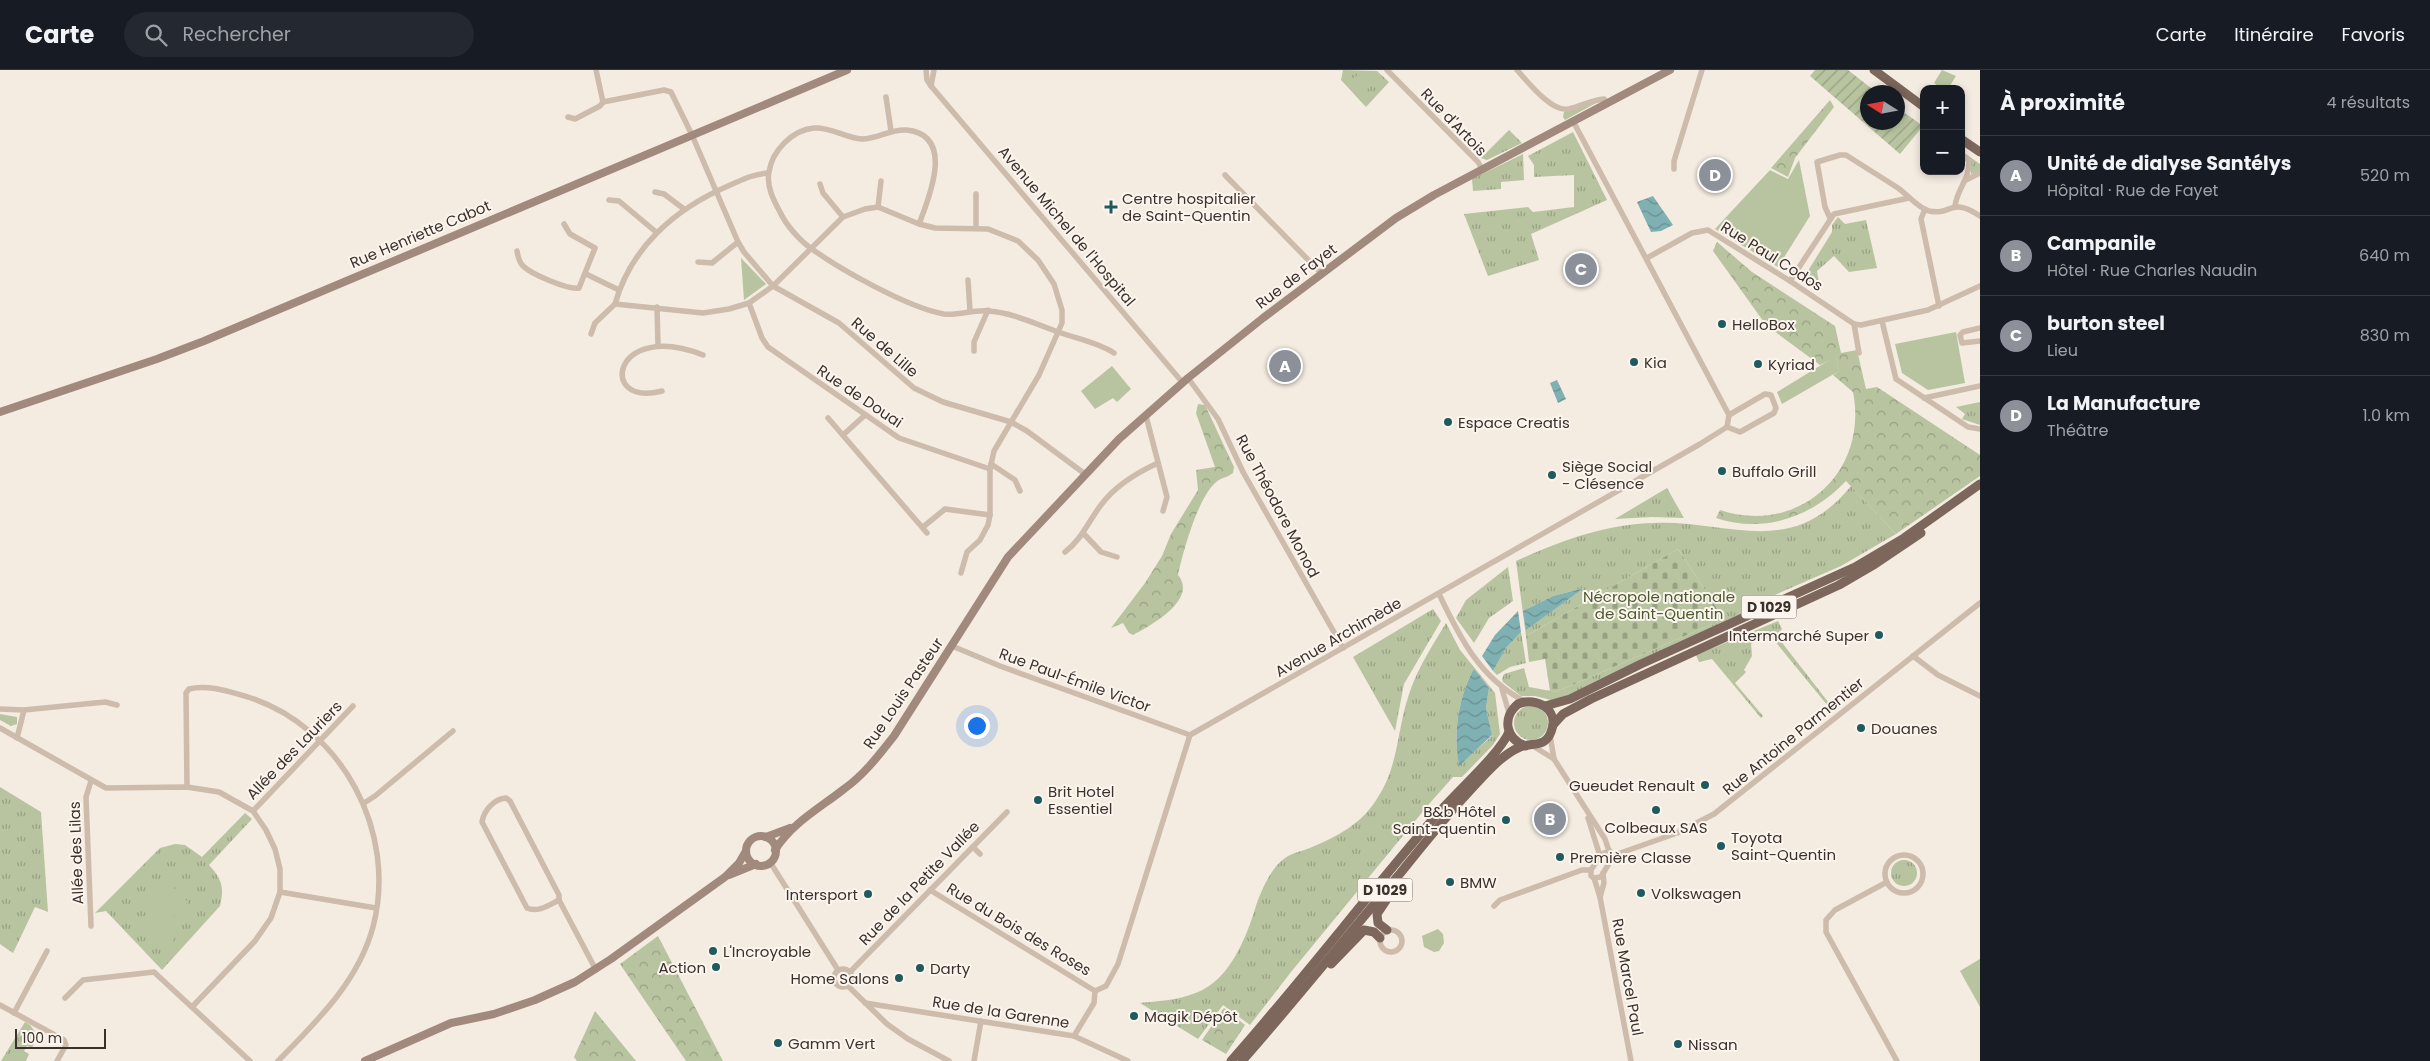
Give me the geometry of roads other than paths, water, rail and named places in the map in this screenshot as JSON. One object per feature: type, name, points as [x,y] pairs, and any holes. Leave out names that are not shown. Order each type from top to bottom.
[{"type":"main road","name":"Rue Henriette Cabot","points":[[0,412],[157,359],[204,341],[847,70]]},
{"type":"main road","name":"Rue de Fayet","points":[[994,577],[1029,533],[1119,439],[1263,318],[1396,218],[1482,169],[1606,104],[1657,73],[1670,70]]},
{"type":"main road","points":[[1865,70],[1885,85]]},
{"type":"main road","points":[[1874,70],[1920,105]]},
{"type":"main road","points":[[1905,99],[1920,110]]},
{"type":"main road","points":[[1965,137],[1980,146]]},
{"type":"main road","points":[[1965,142],[1980,152]]},
{"type":"main road","name":"D 1029","points":[[1545,706],[1570,699],[1641,664],[1855,567],[1904,538],[1980,484]]},
{"type":"main road","name":"D 1029","points":[[1553,725],[1563,714],[1591,699],[1844,582],[1903,546],[1980,491]]},
{"type":"main road","name":"Rue Louis Pasteur","points":[[775,850],[794,826],[856,780],[877,758],[894,736],[994,577]]},
{"type":"main road","points":[[1524,701],[1535,701],[1545,706],[1550,712],[1553,725],[1550,735],[1546,740],[1529,746],[1516,741],[1509,732],[1507,723],[1513,708],[1524,701]]},
{"type":"main road","name":"D 1029","points":[[1232,1061],[1414,840],[1500,747],[1509,732]]},
{"type":"main road","name":"D 1029","points":[[1242,1061],[1444,820],[1503,758],[1529,746]]},
{"type":"main road","points":[[1387,930],[1377,920],[1379,909],[1444,820]]},
{"type":"main road","name":"Rue Louis Pasteur","points":[[766,837],[794,826]]},
{"type":"main road","points":[[365,1061],[443,1026],[494,1014],[563,988],[596,970],[725,877],[739,863],[752,839],[766,837],[773,842],[775,850],[770,862],[756,864],[725,877]]},
{"type":"main road","points":[[746,851],[749,859],[756,864]]},
{"type":"main road","points":[[1274,1024],[1362,931],[1370,930],[1380,938]]},
{"type":"street","points":[[568,116],[575,119],[600,106],[603,102],[596,70]]},
{"type":"street","name":"Avenue Michel de l'Hospital","points":[[926,70],[927,80],[932,86],[1186,381]]},
{"type":"street","points":[[932,86],[934,70]]},
{"type":"street","name":"Rue d'Artois","points":[[1388,70],[1478,162],[1482,169]]},
{"type":"street","points":[[1517,70],[1559,110],[1566,110],[1598,99],[1604,99],[1606,104]]},
{"type":"street","points":[[1674,169],[1674,161],[1702,70]]},
{"type":"street","name":"Rue de Lille","points":[[603,102],[664,90],[668,91],[673,96],[692,135],[738,242],[744,252],[773,286],[839,323],[914,388],[943,402],[1011,422],[1027,430],[1085,474]]},
{"type":"street","points":[[886,98],[891,131]]},
{"type":"street","points":[[1573,121],[1729,415],[1728,427],[1740,432],[1774,413],[1776,408],[1771,395],[1765,394],[1729,415]]},
{"type":"street","points":[[919,224],[934,182],[935,154],[932,145],[916,132],[891,131],[884,135],[865,139],[829,129],[806,129],[795,134],[782,146],[768,173],[773,199],[783,218],[810,248],[860,279],[906,301],[942,313],[956,314],[988,310],[1008,314],[1114,353]]},
{"type":"street","points":[[1830,218],[1825,207],[1817,166],[1820,160],[1846,155],[1898,188],[1925,209],[1937,211],[1955,206],[1963,206],[1980,216]]},
{"type":"street","points":[[1955,206],[1958,192],[1966,180],[1969,161],[1965,157]]},
{"type":"street","points":[[591,334],[595,323],[615,304],[619,290],[636,259],[656,232],[684,209],[716,191],[756,174],[768,173]]},
{"type":"street","points":[[1966,180],[1980,173]]},
{"type":"street","points":[[1225,175],[1322,274]]},
{"type":"street","points":[[878,207],[881,182]]},
{"type":"street","points":[[820,184],[823,193],[844,217]]},
{"type":"street","points":[[655,192],[664,194],[684,209]]},
{"type":"street","points":[[976,194],[976,228]]},
{"type":"street","points":[[1790,281],[1830,218],[1839,212],[1909,198]]},
{"type":"street","points":[[609,200],[619,201],[656,232]]},
{"type":"street","points":[[615,304],[703,313],[729,309],[749,303],[773,286],[844,217],[854,212],[878,207],[919,224],[944,229],[976,228],[1001,233],[1018,242],[1038,260],[1054,284],[1062,316],[1059,332],[1039,375],[998,441],[990,467],[990,515],[985,532],[968,552],[960,573]]},
{"type":"street","points":[[1925,209],[1921,219],[1939,306]]},
{"type":"street","points":[[517,251],[519,261],[524,268],[564,287],[579,288],[595,248],[570,234],[564,224]]},
{"type":"street","name":"Rue Paul Codos","points":[[1647,258],[1692,233],[1708,230],[1790,281],[1854,324]]},
{"type":"street","points":[[698,262],[712,263],[738,242]]},
{"type":"street","points":[[586,274],[619,290]]},
{"type":"street","points":[[968,280],[970,311]]},
{"type":"street","points":[[1859,352],[1854,324],[1861,325],[1882,321],[1939,306],[1980,286]]},
{"type":"street","name":"Rue de Douai","points":[[749,303],[762,338],[768,347],[864,416],[899,438],[990,467],[1015,480],[1020,491]]},
{"type":"street","points":[[656,307],[658,345]]},
{"type":"street","points":[[974,351],[974,342],[988,310]]},
{"type":"street","points":[[1882,321],[1896,379],[1968,426],[1980,429]]},
{"type":"street","points":[[1980,328],[1963,332],[1960,335],[1962,343],[1967,344],[1980,341]]},
{"type":"street","points":[[662,391],[649,394],[638,393],[626,386],[622,370],[631,354],[644,347],[658,345],[689,349],[703,354]]},
{"type":"street","name":"Rue Théodore Monod","points":[[1186,381],[1218,419],[1243,472],[1343,648]]},
{"type":"street","points":[[1924,398],[1980,386]]},
{"type":"street","points":[[843,435],[864,416]]},
{"type":"street","points":[[1146,416],[1167,497],[1163,511]]},
{"type":"street","points":[[828,418],[925,530],[945,509],[990,515]]},
{"type":"street","name":"Avenue Archimède","points":[[1190,735],[1728,427]]},
{"type":"street","points":[[1065,552],[1084,534],[1102,504],[1118,488],[1141,471],[1158,464]]},
{"type":"street","points":[[1084,534],[1101,552],[1117,557]]},
{"type":"street","points":[[1439,594],[1448,617],[1462,641],[1501,687],[1524,701]]},
{"type":"street","name":"Rue Antoine Parmentier","points":[[1600,856],[1677,834],[1714,814],[1980,602]]},
{"type":"street","name":"Rue Paul-Émile Victor","points":[[952,646],[1000,666],[1190,735]]},
{"type":"street","points":[[1913,656],[1938,675],[1980,696]]},
{"type":"street","points":[[1501,687],[1510,713]]},
{"type":"street","points":[[187,787],[185,699],[189,689],[214,689],[257,700],[305,728],[320,740],[345,768],[364,803],[374,833],[379,864],[376,908],[367,946],[344,988],[278,1061]]},
{"type":"street","points":[[0,709],[24,710],[106,702],[117,705]]},
{"type":"street","name":"Allée des Lauriers","points":[[253,811],[353,706]]},
{"type":"street","points":[[17,738],[24,710]]},
{"type":"street","points":[[0,728],[106,788],[187,787],[219,792],[253,811],[266,830],[275,849],[280,869],[280,892],[276,908],[266,928],[192,1007]]},
{"type":"street","points":[[364,803],[453,731]]},
{"type":"street","points":[[1074,1036],[1094,1003],[1095,991],[1106,986],[1118,964],[1190,735]]},
{"type":"street","points":[[1550,735],[1554,760],[1605,840],[1610,853],[1603,874],[1604,883],[1600,897]]},
{"type":"street","points":[[1529,746],[1554,760]]},
{"type":"street","name":"Allée des Lilas","points":[[90,926],[86,797],[91,781]]},
{"type":"street","points":[[559,900],[539,910],[533,911],[527,908],[482,822],[487,809],[501,799],[510,801],[596,970]]},
{"type":"street","points":[[1586,811],[1600,856],[1591,870]]},
{"type":"street","name":"Rue de la Petite Vallée","points":[[850,972],[1007,812]]},
{"type":"street","points":[[972,847],[980,854]]},
{"type":"street","points":[[1904,855],[1915,859],[1922,868],[1922,880],[1914,890],[1908,892],[1896,891],[1887,882],[1886,870],[1892,859],[1898,856],[1904,855]]},
{"type":"street","points":[[770,862],[838,970]]},
{"type":"street","points":[[1494,906],[1500,900],[1582,870],[1591,870]]},
{"type":"street","points":[[1591,870],[1600,897]]},
{"type":"street","points":[[1594,878],[1601,877],[1603,874]]},
{"type":"street","points":[[1887,882],[1835,910],[1826,920],[1826,932],[1898,1061]]},
{"type":"street","name":"Rue du Bois des Roses","points":[[930,890],[1095,991]]},
{"type":"street","points":[[280,892],[376,908]]},
{"type":"street","name":"Rue Marcel Paul","points":[[1600,897],[1631,1061]]},
{"type":"street","points":[[1387,930],[1397,931],[1401,936],[1402,944],[1399,950],[1393,952],[1386,951],[1380,944],[1380,938],[1387,930]]},
{"type":"street","points":[[14,1013],[47,951]]},
{"type":"street","points":[[844,969],[850,972],[852,981],[848,986],[840,987],[835,983],[834,975],[838,970],[844,969]]},
{"type":"street","points":[[65,998],[83,980],[154,972],[250,1061]]},
{"type":"street","points":[[848,986],[900,1034],[950,1061]]},
{"type":"street","name":"Rue de la Garenne","points":[[865,1003],[1074,1036],[1128,1061]]},
{"type":"street","points":[[0,1005],[64,1040],[66,1045],[57,1061]]},
{"type":"street","points":[[974,1061],[980,1021]]},
{"type":"water","points":[[1653,196],[1673,225],[1661,231],[1651,232],[1637,202]]},
{"type":"water","points":[[1557,380],[1566,399],[1558,403],[1550,383]]},
{"type":"water","points":[[1584,588],[1526,630],[1523,611],[1553,596]]},
{"type":"water","points":[[1518,611],[1521,632],[1506,648],[1493,671],[1482,656],[1495,635]]},
{"type":"water","points":[[1473,670],[1489,688],[1486,708],[1492,735],[1459,766],[1457,754],[1458,717],[1460,705]]},
{"type":"place","name":"La Manufacture","points":[[1715,175]]},
{"type":"place","name":"Centre hospitalier de Saint-Quentin","points":[[1111,207]]},
{"type":"place","name":"burton steel","points":[[1581,269]]},
{"type":"place","name":"HelloBox","points":[[1722,324]]},
{"type":"place","name":"Kia","points":[[1634,362]]},
{"type":"place","name":"Kyriad","points":[[1758,364]]},
{"type":"place","name":"Unité de dialyse Santélys","points":[[1285,366]]},
{"type":"place","name":"Espace Creatis","points":[[1448,422]]},
{"type":"place","name":"Buffalo Grill","points":[[1722,471]]},
{"type":"place","name":"Siège Social - Clésence","points":[[1552,475]]},
{"type":"place","name":"Intermarché Super","points":[[1879,635]]},
{"type":"place","name":"Douanes","points":[[1861,728]]},
{"type":"place","name":"Gueudet Renault","points":[[1705,785]]},
{"type":"place","name":"Brit Hotel Essentiel","points":[[1038,800]]},
{"type":"place","name":"Colbeaux SAS","points":[[1656,810]]},
{"type":"place","name":"Campanile","points":[[1550,819]]},
{"type":"place","name":"B&b Hôtel Saint-quentin","points":[[1506,820]]},
{"type":"place","name":"Toyota Saint-Quentin","points":[[1721,846]]},
{"type":"place","name":"Première Classe","points":[[1560,857]]},
{"type":"place","name":"BMW","points":[[1450,882]]},
{"type":"place","name":"Volkswagen","points":[[1641,893]]},
{"type":"place","name":"Intersport","points":[[868,894]]},
{"type":"place","name":"L'Incroyable","points":[[713,951]]},
{"type":"place","name":"Action","points":[[716,967]]},
{"type":"place","name":"Darty","points":[[920,968]]},
{"type":"place","name":"Home Salons","points":[[899,978]]},
{"type":"place","name":"Magik Dépôt","points":[[1134,1016]]},
{"type":"place","name":"Gamm Vert","points":[[778,1043]]},
{"type":"place","name":"Nissan","points":[[1678,1044]]},
{"type":"park label","name":"Nécropole nationale de Saint-Quentin","points":[[1659,604]]}]
